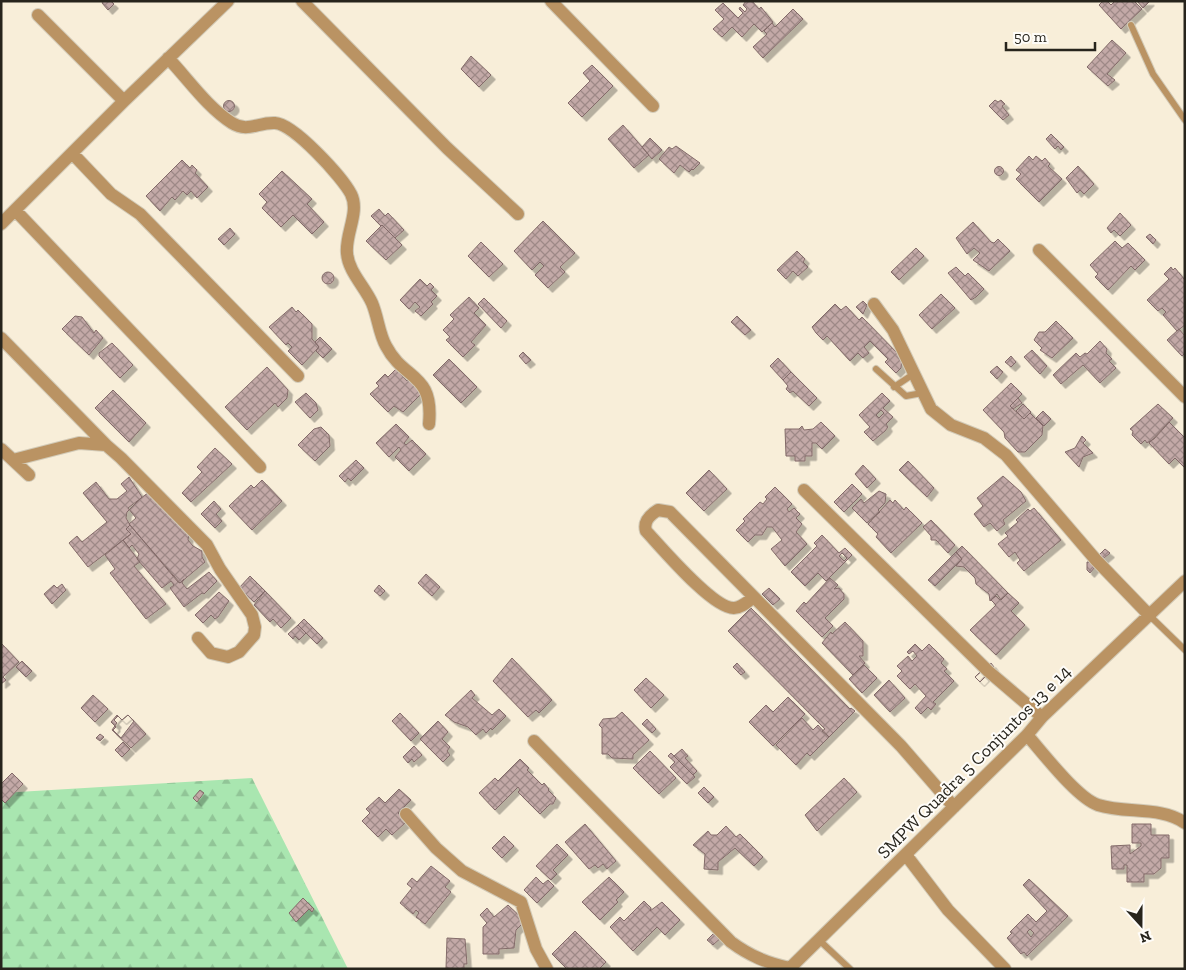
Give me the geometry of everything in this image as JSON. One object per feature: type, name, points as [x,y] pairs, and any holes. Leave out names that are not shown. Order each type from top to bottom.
[{"type":"street","points":[[1,224],[124,101],[228,1]]},
{"type":"street","points":[[302,1],[440,141],[518,214]]},
{"type":"street","points":[[551,1],[653,106]]},
{"type":"street","points":[[38,15],[124,101]]},
{"type":"street","points":[[168,58],[219,112],[232,123],[244,128],[274,123],[284,124],[295,132],[342,180],[354,202],[346,244],[347,256],[372,302],[386,346],[427,392],[431,410],[430,424]]},
{"type":"street","points":[[72,153],[111,194],[132,207],[149,223],[298,376]]},
{"type":"street","points":[[15,210],[260,467]]},
{"type":"street","points":[[1039,250],[1185,397]]},
{"type":"street","points":[[874,304],[893,330],[931,409],[940,418],[984,438],[1006,455],[1096,560],[1150,616]]},
{"type":"street","points":[[1,338],[207,545],[225,576],[252,615],[255,627],[254,635],[239,652],[228,658],[211,653],[198,638]]},
{"type":"street","points":[[13,460],[79,443],[106,445]]},
{"type":"street","points":[[1,449],[29,475]]},
{"type":"street","points":[[804,490],[981,664],[1042,717]]},
{"type":"street","points":[[754,597],[736,609],[728,608],[714,599],[646,531],[646,522],[651,515],[658,510],[670,512],[754,597],[901,746],[954,807]]},
{"type":"street","name":"SMPW Quadra 5 Conjuntos 13 e 14","points":[[789,968],[1027,735],[1042,717],[1185,581]]},
{"type":"street","points":[[1027,735],[1080,794],[1096,804],[1167,815],[1185,823]]},
{"type":"street","points":[[534,741],[731,942],[751,956],[770,964],[789,968]]},
{"type":"street","points":[[406,814],[436,848],[462,871],[521,902],[525,908],[530,934],[547,969]]},
{"type":"street","points":[[906,855],[948,910],[1005,969]]},
{"type":"lane","points":[[1131,25],[1153,74],[1185,120]]},
{"type":"lane","points":[[876,368],[894,387],[906,396],[922,392]]},
{"type":"lane","points":[[894,387],[915,374]]},
{"type":"lane","points":[[1150,616],[1185,650]]},
{"type":"lane","points":[[819,940],[850,969]]},
{"type":"green space","points":[[252,778],[348,969],[1,969],[1,793]]},
{"type":"building","points":[[103,1],[111,1],[114,4],[108,10],[102,3]]},
{"type":"building","points":[[746,1],[752,1],[759,9],[761,7],[773,22],[762,32],[754,24],[742,37],[732,27],[722,37],[713,29],[724,19],[715,10],[723,3],[738,18],[743,13],[739,9],[740,7],[745,12],[747,9],[743,5]]},
{"type":"building","points":[[1103,1],[1107,1],[1111,5],[1115,1],[1134,1],[1142,9],[1121,29],[1099,5]]},
{"type":"building","points":[[1137,1],[1150,1],[1143,8]]},
{"type":"building","points":[[793,9],[803,19],[763,58],[753,47],[767,34],[764,31],[772,23],[775,27]]},
{"type":"building","points":[[1112,40],[1126,53],[1107,74],[1115,80],[1108,86],[1087,67]]},
{"type":"building","points":[[471,56],[491,75],[479,87],[461,69]]},
{"type":"building","points":[[592,65],[613,86],[582,117],[568,103],[590,81],[583,73]]},
{"type":"building","points":[[995,100],[998,102],[1001,100],[1005,104],[1002,106],[1009,115],[1003,120],[989,106]]},
{"type":"building","points":[[227,101],[231,101],[234,106],[233,110],[227,111],[224,108],[224,104]]},
{"type":"building","points":[[623,125],[649,155],[634,168],[608,139]]},
{"type":"building","points":[[1051,134],[1064,147],[1061,150],[1058,146],[1055,149],[1046,139]]},
{"type":"building","points":[[650,138],[662,150],[652,159],[642,147]]},
{"type":"building","points":[[676,146],[700,163],[693,170],[689,172],[680,165],[674,173],[659,159],[669,147],[672,149]]},
{"type":"building","points":[[1029,156],[1033,160],[1036,156],[1042,161],[1045,158],[1050,164],[1048,166],[1062,179],[1039,202],[1016,179],[1021,174],[1016,170]]},
{"type":"building","points":[[182,160],[190,168],[192,165],[197,170],[195,173],[208,187],[197,198],[191,191],[187,195],[183,191],[175,200],[172,197],[160,211],[146,196]]},
{"type":"building","points":[[1078,166],[1094,184],[1084,194],[1080,190],[1077,193],[1066,178]]},
{"type":"building","points":[[999,167],[1003,171],[999,175],[995,171]]},
{"type":"building","points":[[282,171],[312,199],[307,204],[324,222],[312,234],[293,215],[281,227],[262,208],[267,202],[259,194]]},
{"type":"building","points":[[379,209],[385,216],[388,213],[404,230],[395,238],[371,216]]},
{"type":"building","points":[[1120,213],[1131,225],[1120,236],[1114,230],[1111,233],[1107,228]]},
{"type":"building","points":[[543,221],[575,253],[560,267],[565,272],[548,288],[535,275],[544,266],[540,262],[532,270],[514,251]]},
{"type":"building","points":[[973,222],[991,242],[994,243],[998,239],[1010,251],[989,271],[973,260],[980,253],[974,248],[967,254],[956,238]]},
{"type":"building","points":[[382,225],[402,245],[386,260],[366,241]]},
{"type":"building","points":[[230,228],[235,234],[224,245],[218,239]]},
{"type":"building","points":[[1150,234],[1156,240],[1153,244],[1146,237]]},
{"type":"building","points":[[1115,241],[1122,248],[1128,243],[1145,260],[1135,270],[1131,266],[1108,290],[1095,277],[1098,274],[1090,265]]},
{"type":"building","points":[[481,242],[503,264],[489,277],[468,256]]},
{"type":"building","points":[[916,248],[924,256],[899,280],[891,272]]},
{"type":"building","points":[[797,251],[805,259],[803,262],[808,267],[798,276],[793,271],[786,279],[777,270]]},
{"type":"building","points":[[956,267],[965,276],[968,273],[984,289],[971,300],[948,273]]},
{"type":"building","points":[[1171,267],[1173,270],[1175,268],[1185,280],[1185,325],[1177,331],[1163,315],[1166,312],[1162,308],[1158,311],[1147,300],[1169,279],[1164,274]]},
{"type":"building","points":[[326,272],[330,272],[334,278],[330,284],[326,284],[322,280],[322,276]]},
{"type":"building","points":[[420,279],[427,286],[430,283],[434,287],[431,290],[437,296],[431,302],[433,304],[421,316],[415,311],[420,307],[415,302],[409,309],[400,300]]},
{"type":"building","points":[[941,294],[955,308],[932,329],[919,315]]},
{"type":"building","points":[[469,297],[479,308],[474,313],[486,325],[471,342],[475,345],[463,357],[446,340],[450,337],[443,330],[454,319],[450,315]]},
{"type":"building","points":[[484,298],[507,321],[501,328],[478,304]]},
{"type":"building","points":[[863,301],[867,305],[863,314],[856,307]]},
{"type":"building","points":[[835,304],[841,310],[846,306],[859,320],[862,317],[902,358],[901,368],[896,373],[885,362],[888,359],[870,341],[864,347],[869,353],[863,358],[858,353],[850,361],[827,336],[823,340],[816,333],[812,327]]},
{"type":"building","points":[[292,307],[296,312],[298,310],[312,324],[312,339],[319,347],[302,365],[288,351],[292,347],[288,343],[286,345],[269,327]]},
{"type":"building","points":[[75,316],[82,317],[94,333],[96,330],[103,338],[89,355],[62,329]]},
{"type":"building","points":[[737,316],[751,330],[745,335],[731,322]]},
{"type":"building","points":[[1056,321],[1073,338],[1052,358],[1040,350],[1042,348],[1034,340],[1039,332],[1045,332]]},
{"type":"building","points":[[1179,329],[1185,336],[1185,353],[1182,356],[1167,340]]},
{"type":"building","points":[[320,337],[332,349],[323,358],[316,351],[319,347],[315,342]]},
{"type":"building","points":[[1100,341],[1107,349],[1106,353],[1112,359],[1109,361],[1116,368],[1100,383],[1083,365],[1061,384],[1053,375],[1076,353],[1080,357],[1085,353],[1087,354]]},
{"type":"building","points":[[112,343],[133,365],[120,378],[99,356],[99,353]]},
{"type":"building","points":[[1032,350],[1047,366],[1040,374],[1024,357]]},
{"type":"building","points":[[523,352],[531,360],[526,364],[519,356]]},
{"type":"building","points":[[1011,356],[1016,362],[1011,367],[1005,362]]},
{"type":"building","points":[[778,358],[791,372],[783,380],[770,366]]},
{"type":"building","points":[[449,359],[477,387],[461,403],[433,375]]},
{"type":"building","points":[[997,366],[1003,372],[997,379],[990,372]]},
{"type":"building","points":[[267,367],[288,390],[287,398],[278,407],[275,403],[247,430],[225,407]]},
{"type":"building","points":[[396,369],[407,381],[410,377],[424,391],[403,412],[394,406],[388,412],[370,394],[379,386],[376,383],[385,374],[388,377]]},
{"type":"building","points":[[791,372],[817,398],[809,406],[793,391],[790,393],[786,389],[788,386],[783,380]]},
{"type":"building","points":[[1011,383],[1022,394],[1010,406],[1024,419],[1030,413],[1043,426],[1042,435],[1025,452],[1018,452],[1005,438],[1004,432],[983,410]]},
{"type":"building","points":[[113,390],[146,423],[129,442],[95,408]]},
{"type":"building","points":[[306,393],[316,403],[318,410],[310,418],[295,402]]},
{"type":"building","points":[[882,393],[890,401],[883,408],[893,417],[886,424],[888,427],[885,431],[873,441],[864,432],[870,427],[859,415]],"holes":[[[881,410],[884,413],[879,418],[876,415]]]},
{"type":"building","points":[[1018,398],[1022,403],[1013,409],[1010,406]]},
{"type":"building","points":[[1023,404],[1031,412],[1024,419],[1016,411]]},
{"type":"building","points":[[1158,404],[1173,418],[1154,439],[1147,443],[1145,440],[1141,444],[1132,435],[1133,431],[1130,429]]},
{"type":"building","points":[[1043,411],[1051,419],[1044,426],[1036,418]]},
{"type":"building","points":[[821,422],[835,436],[822,449],[816,443],[812,443],[812,456],[805,456],[805,461],[795,461],[795,456],[786,456],[785,429],[799,429],[802,426],[804,430],[813,429]]},
{"type":"building","points":[[1169,422],[1185,438],[1185,468],[1175,458],[1169,464],[1149,443]]},
{"type":"building","points":[[396,424],[409,437],[404,443],[406,445],[412,440],[426,454],[409,471],[395,457],[401,450],[399,447],[389,457],[376,443]]},
{"type":"building","points":[[321,427],[329,435],[330,446],[315,461],[298,445],[314,429]]},
{"type":"building","points":[[1082,436],[1086,440],[1083,443],[1093,453],[1083,457],[1079,467],[1065,452],[1075,448]]},
{"type":"building","points":[[215,448],[232,464],[191,502],[182,493],[202,472],[197,467]]},
{"type":"building","points":[[356,460],[364,468],[351,481],[348,478],[345,482],[339,476]]},
{"type":"building","points":[[908,461],[934,488],[927,497],[899,470]]},
{"type":"building","points":[[863,465],[876,479],[867,488],[855,474]]},
{"type":"building","points":[[709,470],[727,489],[704,511],[686,493]]},
{"type":"building","points":[[1003,476],[1021,492],[1026,501],[1003,520],[1005,524],[997,531],[990,523],[984,527],[974,514],[983,506],[977,498]]},
{"type":"building","points":[[129,477],[142,497],[127,512],[126,518],[130,525],[126,529],[131,534],[88,567],[69,543],[77,536],[82,542],[107,522],[83,493],[96,482],[109,499],[117,499],[127,491],[121,484]]},
{"type":"building","points":[[262,480],[282,501],[252,530],[229,506],[251,485],[254,488]]},
{"type":"building","points":[[852,484],[862,494],[844,512],[834,502]]},
{"type":"building","points":[[775,487],[792,504],[787,509],[789,512],[794,508],[800,514],[796,518],[802,524],[796,532],[807,544],[785,566],[771,549],[782,540],[772,527],[767,527],[762,535],[755,535],[748,542],[736,530],[745,521],[743,519],[760,502],[763,504],[767,499],[765,497]]},
{"type":"building","points":[[879,491],[886,494],[885,503],[878,510],[880,512],[867,523],[852,508],[861,499],[864,503]]},
{"type":"building","points":[[149,492],[189,534],[188,540],[193,546],[202,551],[202,557],[205,562],[180,583],[129,524],[136,518],[128,508]]},
{"type":"building","points":[[890,500],[893,503],[895,500],[904,510],[906,507],[922,523],[891,553],[876,537],[878,534],[868,524]]},
{"type":"building","points":[[214,501],[221,509],[216,514],[222,521],[215,528],[201,514]]},
{"type":"building","points":[[1034,508],[1061,540],[1024,571],[1017,563],[1020,560],[1015,552],[1009,557],[998,544],[1008,536],[1005,533],[1018,522],[1016,520],[1028,509],[1030,511]]},
{"type":"building","points":[[931,520],[955,545],[948,553],[936,540],[931,540],[931,536],[923,527]]},
{"type":"building","points":[[130,525],[178,582],[180,583],[184,579],[182,583],[187,589],[209,572],[217,581],[204,594],[202,593],[184,607],[170,588],[174,585],[171,581],[162,588],[137,559],[139,554],[132,545],[129,548],[123,540],[131,534],[126,529]]},
{"type":"building","points":[[822,535],[839,553],[845,548],[852,555],[826,581],[818,573],[805,586],[791,572],[817,546],[814,543]],"holes":[[[842,553],[847,558],[844,561],[839,556]]]},
{"type":"building","points":[[123,540],[140,562],[134,566],[166,604],[146,619],[110,573],[115,569],[105,555]]},
{"type":"building","points":[[962,546],[1008,593],[1001,600],[997,594],[990,601],[989,594],[976,584],[975,578],[964,567],[956,566],[962,559],[956,552]]},
{"type":"building","points":[[1105,549],[1110,553],[1103,559],[1099,555]]},
{"type":"building","points":[[956,552],[962,559],[935,586],[928,580]]},
{"type":"building","points":[[1087,562],[1091,562],[1095,567],[1090,573],[1087,570]]},
{"type":"building","points":[[426,574],[440,587],[432,596],[418,583]]},
{"type":"building","points":[[250,576],[265,591],[254,602],[239,588]]},
{"type":"building","points":[[830,578],[838,585],[834,589],[839,588],[844,594],[844,599],[825,618],[833,626],[822,637],[796,611],[804,602],[806,604]]},
{"type":"building","points":[[62,584],[66,590],[52,604],[44,594],[54,585],[57,588]]},
{"type":"building","points":[[379,585],[385,591],[380,596],[374,591]]},
{"type":"building","points":[[769,588],[780,599],[773,605],[762,594]]},
{"type":"building","points":[[265,591],[291,618],[281,628],[273,619],[270,622],[254,605]]},
{"type":"building","points":[[219,592],[229,601],[218,617],[215,619],[211,615],[203,623],[195,615]]},
{"type":"building","points":[[1008,593],[1019,603],[1011,611],[1025,625],[996,655],[970,630],[996,605],[991,600],[996,596],[1000,600]]},
{"type":"building","points":[[751,608],[850,709],[855,711],[829,737],[822,731],[825,729],[728,631]]},
{"type":"building","points":[[304,619],[323,638],[317,644],[298,625]]},
{"type":"building","points":[[845,622],[863,641],[863,656],[859,656],[865,663],[853,675],[822,643],[831,632],[832,634]]},
{"type":"building","points":[[298,625],[306,633],[299,640],[295,636],[293,639],[288,634]]},
{"type":"building","points":[[1,643],[19,662],[3,677],[6,680],[1,684]]},
{"type":"building","points":[[915,644],[922,651],[929,644],[944,659],[941,663],[947,669],[944,671],[954,681],[933,702],[936,704],[931,710],[928,707],[921,714],[915,708],[926,696],[915,684],[910,689],[897,676],[902,671],[897,666],[908,656],[912,661],[917,656],[913,651],[909,654],[907,652]]},
{"type":"building","points":[[512,658],[552,700],[539,713],[536,710],[528,717],[493,681]]},
{"type":"building","points":[[22,661],[32,671],[26,677],[16,667]]},
{"type":"building","points":[[737,663],[745,672],[741,675],[733,667]]},
{"type":"building","points":[[991,663],[994,667],[980,682],[975,677]]},
{"type":"building","points":[[864,665],[877,678],[862,693],[849,679]]},
{"type":"building","points":[[980,672],[985,677],[980,682],[975,677]]},
{"type":"building","points":[[646,678],[664,695],[651,708],[634,690]]},
{"type":"building","points":[[889,680],[905,698],[890,712],[874,695]]},
{"type":"building","points":[[471,690],[475,695],[472,698],[492,715],[499,709],[506,716],[492,730],[491,728],[486,733],[483,729],[476,735],[468,727],[454,722],[445,715]]},
{"type":"building","points":[[93,695],[108,709],[95,722],[81,708]]},
{"type":"building","points":[[788,697],[805,714],[773,746],[749,722],[766,705],[773,712]]},
{"type":"building","points":[[622,712],[649,740],[633,755],[633,759],[612,758],[608,754],[602,754],[602,728],[599,725],[603,719],[615,718]]},
{"type":"building","points":[[400,713],[419,733],[411,741],[392,721]]},
{"type":"building","points":[[117,715],[122,720],[128,715],[134,721],[121,738],[113,730],[116,727],[111,722]]},
{"type":"building","points":[[128,715],[146,734],[131,748],[112,730],[117,723],[114,720],[118,716],[122,720]]},
{"type":"building","points":[[802,718],[813,730],[818,725],[829,737],[810,756],[807,753],[796,765],[776,745]]},
{"type":"building","points":[[647,719],[656,729],[652,733],[642,724]]},
{"type":"building","points":[[438,721],[448,732],[442,739],[450,747],[447,751],[450,755],[443,762],[420,739]]},
{"type":"building","points":[[100,734],[104,737],[100,741],[96,738]]},
{"type":"building","points":[[123,742],[130,749],[122,757],[115,750]]},
{"type":"building","points":[[414,746],[422,755],[414,762],[412,759],[408,763],[403,757]]},
{"type":"building","points":[[682,749],[688,756],[685,758],[697,771],[693,775],[674,756]]},
{"type":"building","points":[[650,751],[676,778],[659,794],[633,768]]},
{"type":"building","points":[[671,753],[695,777],[687,784],[670,767],[675,762],[668,756]]},
{"type":"building","points":[[520,759],[529,768],[527,770],[542,785],[544,783],[556,798],[553,804],[550,804],[540,814],[518,792],[520,790],[518,787],[495,810],[479,793],[495,778],[498,781]]},
{"type":"building","points":[[12,773],[23,784],[5,803],[1,799],[1,784]]},
{"type":"building","points":[[844,778],[857,792],[817,831],[805,815]]},
{"type":"building","points":[[704,787],[714,797],[708,803],[698,793]]},
{"type":"building","points":[[399,789],[411,800],[398,813],[406,822],[392,835],[386,829],[378,837],[362,821],[370,813],[366,809],[379,797],[385,803]]},
{"type":"building","points":[[200,790],[204,793],[197,802],[193,798]]},
{"type":"building","points":[[585,824],[616,861],[607,869],[603,864],[598,868],[595,865],[589,869],[565,842]]},
{"type":"building","points":[[1132,824],[1151,824],[1151,835],[1169,835],[1169,858],[1161,858],[1161,868],[1154,874],[1144,874],[1144,882],[1127,882],[1127,865],[1124,865],[1124,869],[1112,869],[1111,846],[1130,845],[1130,854],[1141,846],[1141,843],[1132,843]]},
{"type":"building","points":[[726,826],[736,837],[740,834],[763,857],[754,866],[735,848],[718,862],[718,870],[704,869],[705,854],[693,845],[708,831],[711,835],[717,835]]},
{"type":"building","points":[[504,836],[514,846],[502,858],[492,848]]},
{"type":"building","points":[[557,844],[568,855],[553,870],[557,874],[551,880],[536,866]]},
{"type":"building","points":[[431,866],[450,881],[445,887],[451,892],[425,924],[416,917],[419,913],[416,910],[413,914],[400,903],[412,888],[407,884],[412,878],[417,882]]},
{"type":"building","points":[[536,877],[543,884],[548,880],[554,886],[537,903],[524,890]]},
{"type":"building","points":[[609,877],[624,892],[616,900],[618,902],[600,920],[582,902]]},
{"type":"building","points":[[1029,879],[1068,916],[1027,956],[1024,952],[1021,954],[1007,938],[1012,933],[1010,932],[1028,914],[1036,922],[1047,911],[1023,885]],"holes":[[[1030,929],[1034,933],[1031,937],[1027,932]]]},
{"type":"building","points":[[303,898],[314,909],[312,912],[309,909],[296,922],[289,913]]},
{"type":"building","points":[[644,901],[651,908],[650,911],[662,902],[680,920],[665,935],[657,927],[633,951],[610,927],[620,917],[624,921]]},
{"type":"building","points":[[508,905],[525,921],[516,930],[514,948],[499,949],[499,954],[483,954],[483,927],[487,923],[480,915],[487,908],[494,917]]},
{"type":"building","points":[[717,930],[723,936],[713,945],[707,940]]},
{"type":"building","points":[[575,931],[606,962],[599,969],[567,969],[552,954]]},
{"type":"building","points":[[447,938],[465,939],[467,964],[464,964],[464,969],[446,968]]}]
